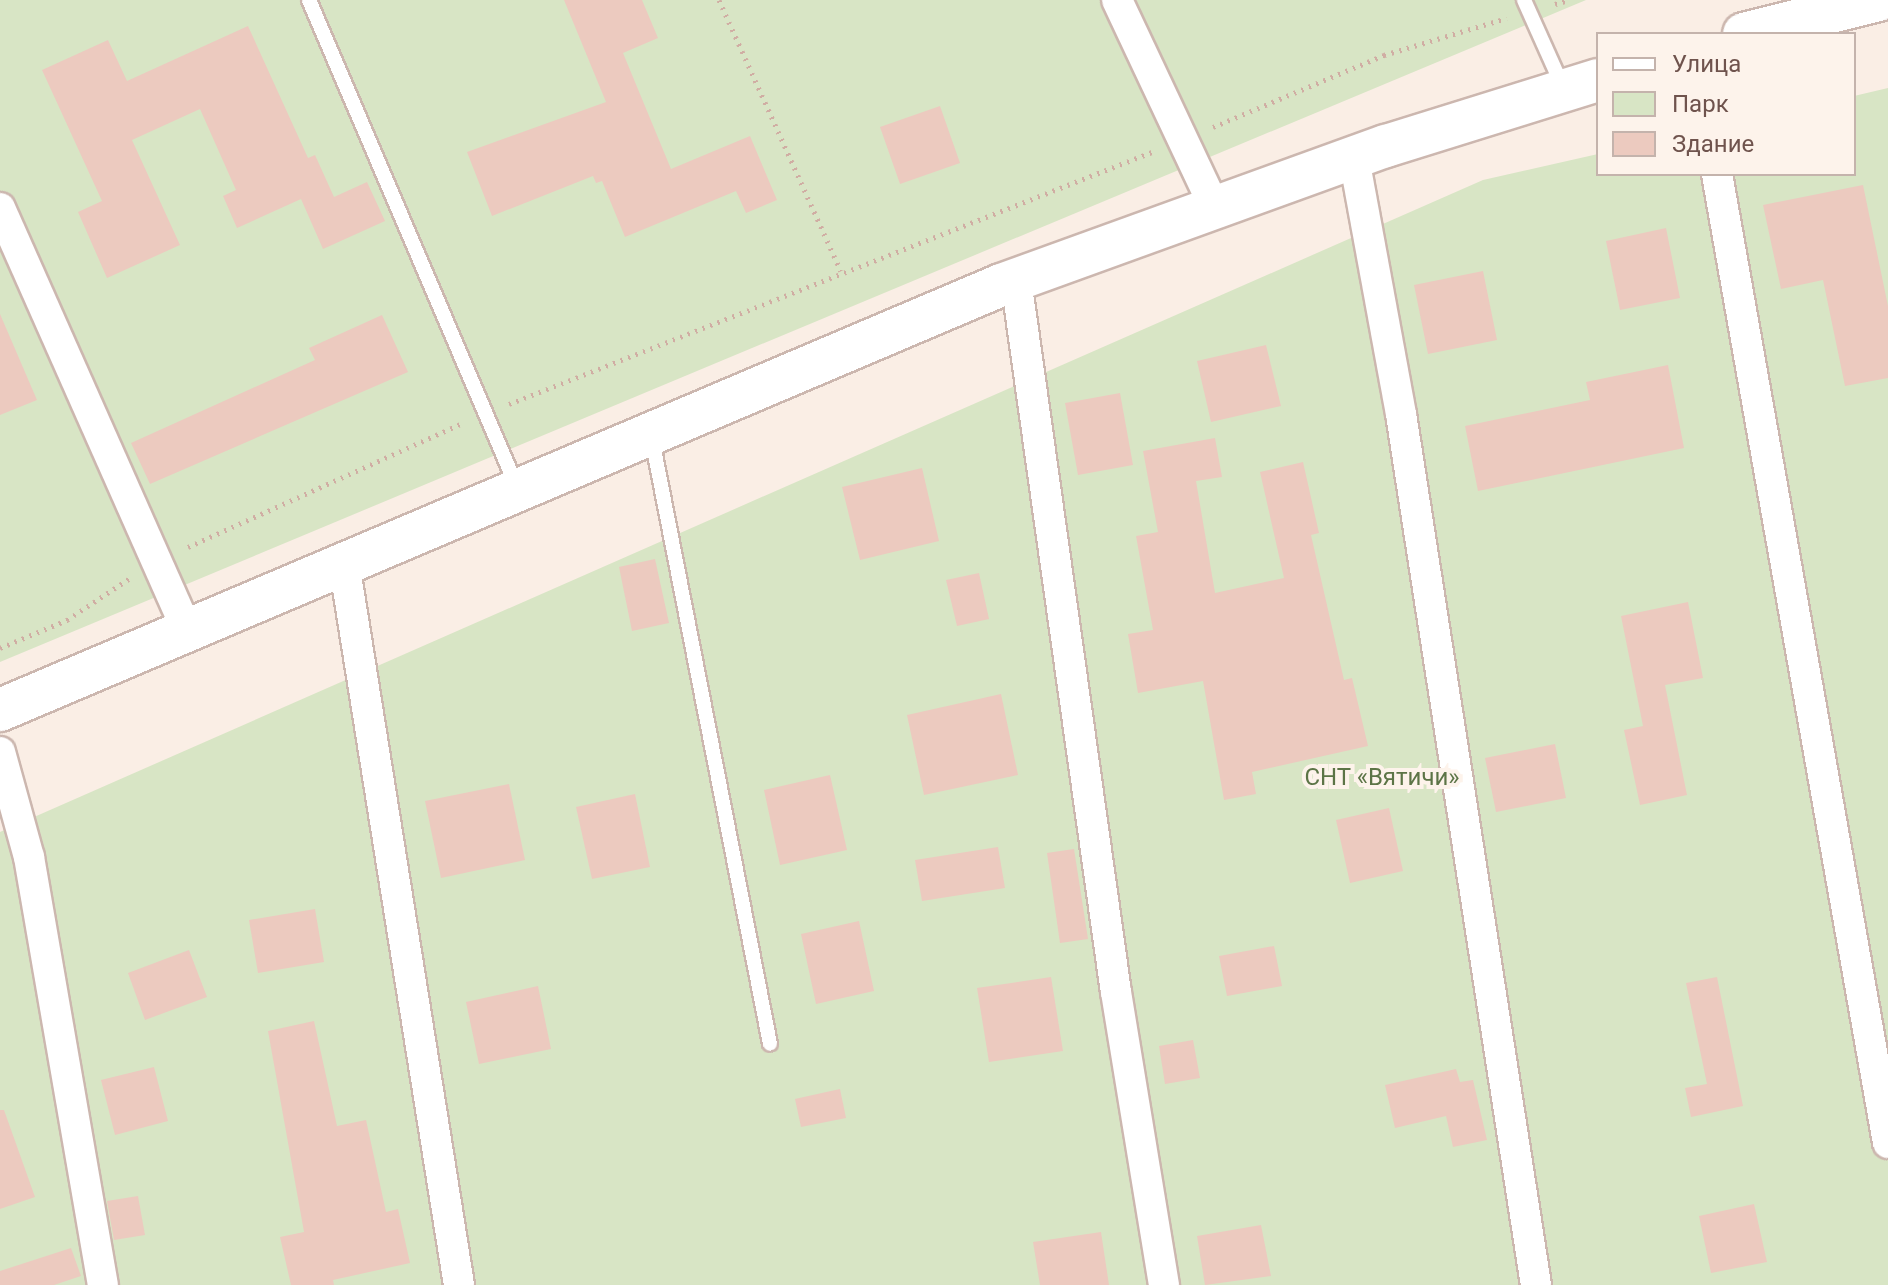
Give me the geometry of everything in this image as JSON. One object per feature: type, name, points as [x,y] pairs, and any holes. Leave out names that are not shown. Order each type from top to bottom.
[{"type":"main road","points":[[1752,32],[1878,0]]},
{"type":"main road","points":[[0,710],[1016,280],[1354,158],[1581,85]]},
{"type":"street","points":[[1117,0],[1215,208]]},
{"type":"street","points":[[1354,158],[1401,414],[1536,1285]]},
{"type":"street","points":[[1717,176],[1888,1143]]},
{"type":"street","points":[[0,208],[153,563],[187,630]]},
{"type":"street","points":[[1016,280],[1116,992],[1164,1285]]},
{"type":"street","points":[[344,563],[459,1285]]},
{"type":"street","points":[[0,752],[29,857],[103,1285]]},
{"type":"lane","points":[[309,0],[488,412],[518,491]]},
{"type":"lane","points":[[1527,5],[1581,85]]},
{"type":"lane","points":[[651,434],[770,1044]]},
{"type":"path","points":[[719,0],[841,271]]},
{"type":"path","points":[[0,648],[67,620],[153,563],[488,412],[841,271],[1183,140],[1384,55],[1527,5],[1569,0]]},
{"type":"green space","points":[[0,0],[1586,0],[0,662]]},
{"type":"green space","name":"СНТ «Вятичи»","points":[[1888,88],[1888,1285],[0,1285],[0,832],[1483,180],[1596,154],[1596,176],[1856,176],[1856,96]]},
{"type":"building","points":[[564,0],[642,0],[658,38],[623,53],[671,169],[750,136],[777,200],[746,213],[736,191],[625,237],[602,181],[596,183],[593,176],[492,216],[467,152],[606,102]]},
{"type":"building","points":[[248,26],[308,158],[315,155],[334,197],[367,182],[385,221],[323,249],[301,199],[237,228],[223,196],[236,190],[200,109],[132,140],[180,245],[107,278],[78,212],[102,201],[42,70],[108,40],[127,81]]},
{"type":"building","points":[[940,106],[960,163],[900,184],[880,127]]},
{"type":"building","points":[[1863,185],[1888,306],[1888,378],[1845,386],[1823,280],[1781,289],[1763,205]]},
{"type":"building","points":[[1666,228],[1680,298],[1620,310],[1606,241]]},
{"type":"building","points":[[1483,271],[1497,340],[1428,354],[1414,285]]},
{"type":"building","points":[[0,314],[37,400],[0,415]]},
{"type":"building","points":[[382,315],[408,372],[150,484],[131,443],[315,360],[309,348]]},
{"type":"building","points":[[1266,345],[1281,406],[1211,422],[1197,361]]},
{"type":"building","points":[[1668,365],[1684,448],[1478,491],[1465,426],[1590,400],[1586,382]]},
{"type":"building","points":[[1120,393],[1133,465],[1078,475],[1065,403]]},
{"type":"building","points":[[1215,438],[1222,477],[1196,481],[1215,593],[1284,578],[1260,472],[1303,462],[1319,533],[1311,535],[1344,680],[1352,678],[1368,746],[1252,772],[1256,794],[1224,800],[1203,681],[1138,693],[1128,634],[1153,630],[1136,536],[1158,532],[1143,451]]},
{"type":"building","points":[[922,468],[939,541],[860,560],[842,487]]},
{"type":"building","points":[[655,559],[669,623],[632,631],[619,567]]},
{"type":"building","points":[[979,573],[989,619],[957,626],[946,580]]},
{"type":"building","points":[[1688,602],[1703,678],[1665,685],[1687,795],[1640,805],[1624,730],[1643,726],[1621,616]]},
{"type":"building","points":[[1001,694],[1018,775],[924,795],[907,715]]},
{"type":"building","points":[[1555,744],[1566,798],[1496,812],[1485,758]]},
{"type":"building","points":[[830,775],[847,850],[780,865],[764,790]]},
{"type":"building","points":[[509,784],[525,860],[441,878],[425,801]]},
{"type":"building","points":[[635,794],[650,867],[592,879],[576,807]]},
{"type":"building","points":[[1389,808],[1403,871],[1350,883],[1336,820]]},
{"type":"building","points":[[998,847],[1005,888],[922,901],[915,860]]},
{"type":"building","points":[[1074,849],[1088,939],[1060,943],[1047,853]]},
{"type":"building","points":[[315,909],[324,962],[258,973],[249,920]]},
{"type":"building","points":[[859,921],[874,991],[816,1004],[801,934]]},
{"type":"building","points":[[1274,946],[1282,986],[1227,996],[1219,956]]},
{"type":"building","points":[[189,950],[207,997],[145,1020],[128,973]]},
{"type":"building","points":[[1051,977],[1063,1051],[989,1062],[977,988]]},
{"type":"building","points":[[1717,977],[1743,1106],[1691,1117],[1685,1088],[1707,1084],[1686,983]]},
{"type":"building","points":[[538,986],[551,1049],[479,1064],[466,1002]]},
{"type":"building","points":[[314,1021],[337,1126],[366,1120],[386,1212],[398,1209],[410,1263],[333,1280],[334,1285],[291,1285],[280,1237],[304,1232],[268,1031]]},
{"type":"building","points":[[1193,1040],[1200,1078],[1165,1084],[1159,1046]]},
{"type":"building","points":[[154,1067],[168,1121],[115,1135],[101,1080]]},
{"type":"building","points":[[1456,1069],[1460,1082],[1473,1080],[1487,1140],[1453,1147],[1446,1116],[1395,1128],[1385,1085]]},
{"type":"building","points":[[840,1089],[846,1118],[801,1127],[795,1099]]},
{"type":"building","points":[[0,1110],[4,1110],[35,1197],[0,1209]]},
{"type":"building","points":[[138,1196],[145,1235],[114,1240],[107,1201]]},
{"type":"building","points":[[1754,1204],[1767,1262],[1711,1273],[1699,1216]]},
{"type":"building","points":[[1261,1225],[1271,1276],[1205,1285],[1197,1236]]},
{"type":"building","points":[[1101,1232],[1109,1285],[1040,1285],[1033,1242]]},
{"type":"building","points":[[71,1248],[81,1276],[54,1285],[0,1285],[0,1271]]}]
